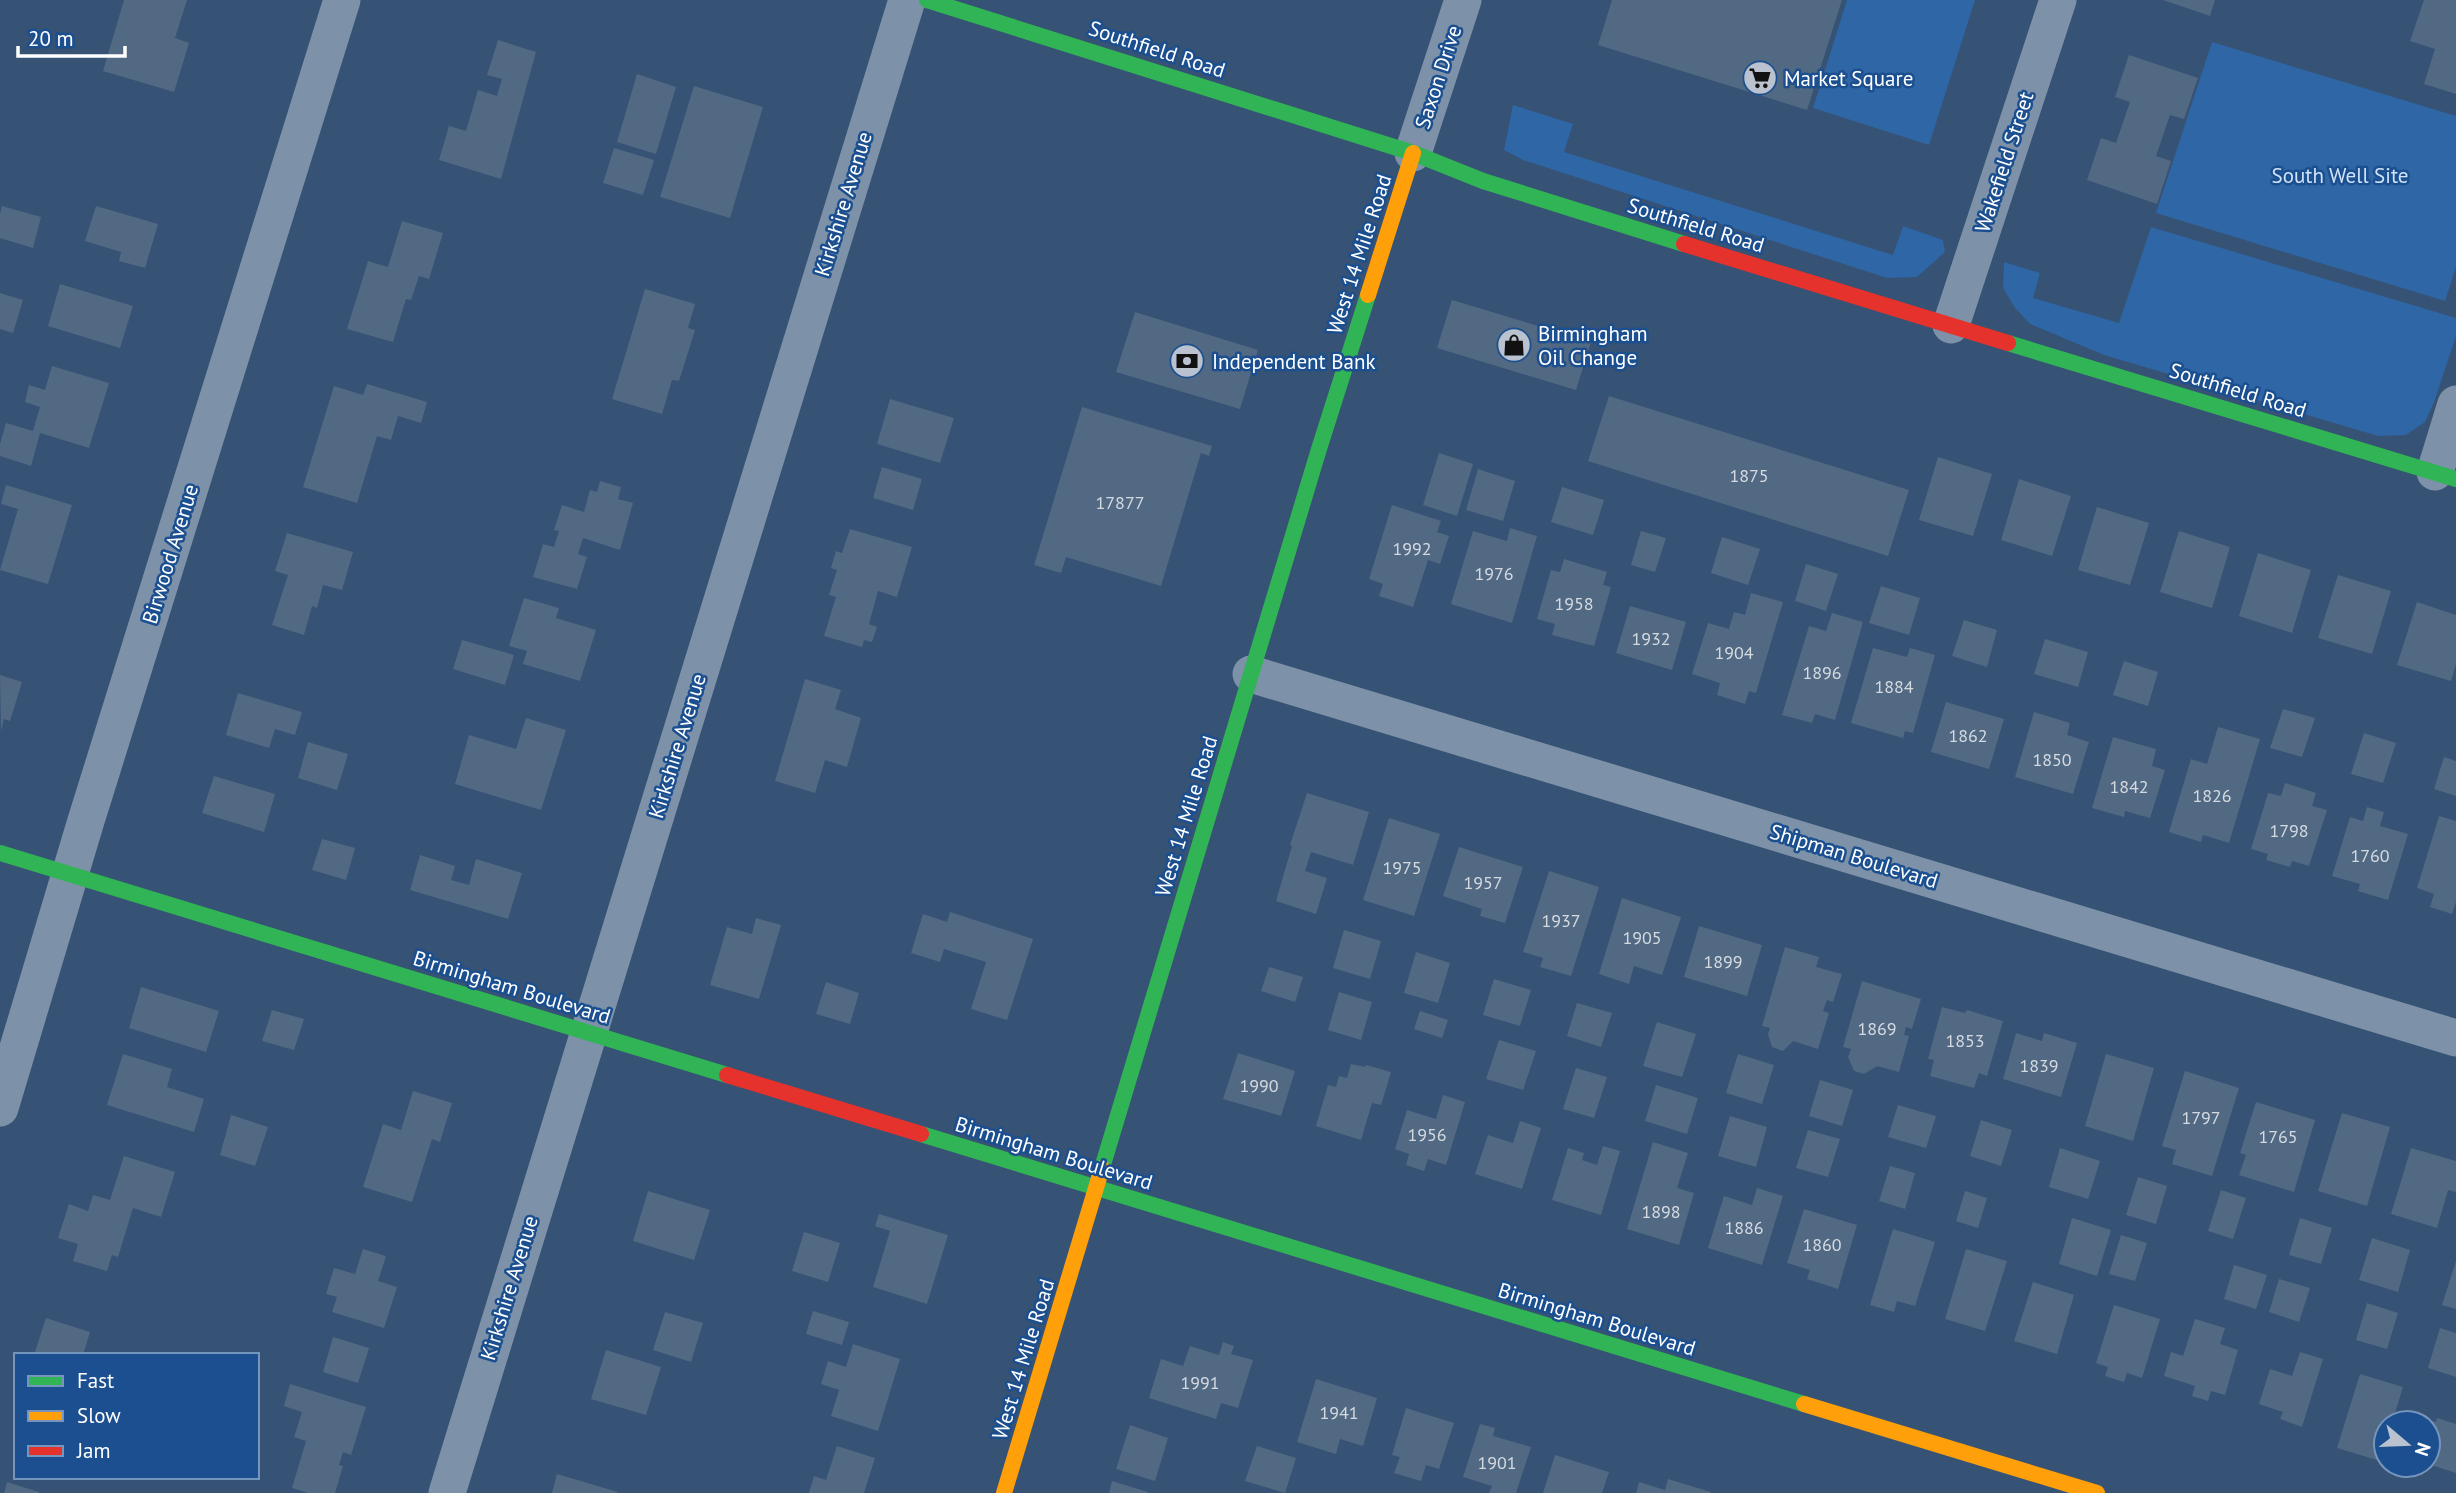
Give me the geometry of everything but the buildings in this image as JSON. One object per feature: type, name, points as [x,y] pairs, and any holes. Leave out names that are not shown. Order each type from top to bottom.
[{"type":"main road","name":"Southfield Road","points":[[927,0],[1413,153],[1483,181],[1590,215],[2446,475]]},
{"type":"main road","name":"West 14 Mile Road","points":[[1004,1493],[1347,358],[1413,153]]},
{"type":"main road","name":"Birmingham Boulevard","points":[[0,853],[2097,1493]]},
{"type":"street","name":"Birwood Avenue","points":[[0,1108],[342,0]]},
{"type":"street","name":"Kirkshire Avenue","points":[[447,1493],[907,0]]},
{"type":"street","name":"Saxon Drive","points":[[1413,153],[1463,0]]},
{"type":"street","name":"Wakefield Street","points":[[1951,325],[2057,0]]},
{"type":"street","points":[[2446,475],[2456,404]]},
{"type":"street","name":"Shipman Boulevard","points":[[1251,674],[2456,1038]]},
{"type":"green space","points":[[1847,0],[1975,0],[1929,145],[1813,108]]},
{"type":"green space","name":"South Well Site","points":[[2212,42],[2456,116],[2456,267],[2445,301],[2156,213]]},
{"type":"green space","points":[[1513,105],[1573,124],[1564,152],[1893,255],[1903,226],[1943,240],[1945,252],[1917,277],[1887,278],[1523,160],[1504,150]]},
{"type":"green space","points":[[2151,227],[2456,318],[2456,336],[2425,422],[2406,435],[2378,436],[2104,355],[2030,324],[2015,308],[2003,288],[2004,262],[2040,273],[2033,298],[2119,323]]},
{"type":"traffic: fast","points":[[927,0],[1413,153],[1483,181],[1684,244]]},
{"type":"traffic: fast","points":[[1102,1168],[1368,295]]},
{"type":"traffic: fast","points":[[2008,343],[2456,479]]},
{"type":"traffic: fast","points":[[0,853],[727,1075]]},
{"type":"traffic: fast","points":[[921,1134],[1804,1404]]},
{"type":"traffic: slow","points":[[1368,295],[1413,153]]},
{"type":"traffic: slow","points":[[1004,1493],[1102,1168]]},
{"type":"traffic: slow","points":[[1804,1404],[2097,1493]]},
{"type":"traffic: jam","points":[[1684,244],[2008,343]]},
{"type":"traffic: jam","points":[[727,1075],[921,1134]]},
{"type":"place","name":"Market Square","points":[[1760,78]]},
{"type":"place","name":"Birmingham Oil Change","points":[[1514,345]]},
{"type":"place","name":"Independent Bank","points":[[1187,361]]}]
